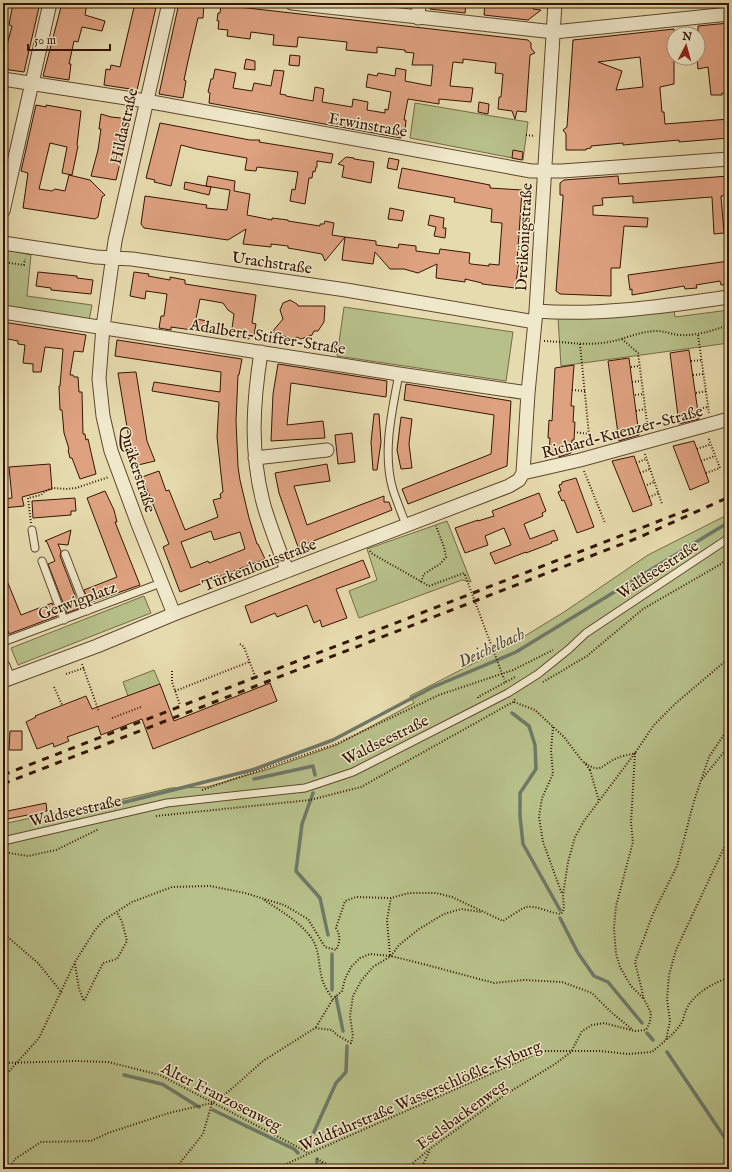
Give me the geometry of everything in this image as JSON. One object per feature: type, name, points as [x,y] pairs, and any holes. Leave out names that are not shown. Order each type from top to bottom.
[{"type":"street","points":[[3,210],[50,3]]},
{"type":"street","name":"Hildastraße","points":[[113,258],[115,241],[169,3]]},
{"type":"street","points":[[292,3],[554,32],[729,14]]},
{"type":"street","points":[[418,18],[419,3]]},
{"type":"street","name":"Dreikönigstraße","points":[[523,473],[556,3]]},
{"type":"street","name":"Erwinstraße","points":[[3,79],[146,101],[531,171],[544,172],[729,159]]},
{"type":"street","name":"Urachstraße","points":[[3,243],[96,257],[132,258],[535,316],[557,313],[626,310],[729,297]]},
{"type":"street","name":"Quäkerstraße","points":[[113,258],[99,363],[103,416],[111,451],[174,614]]},
{"type":"street","name":"Adalbert-Stifter-Straße","points":[[3,312],[528,393]]},
{"type":"street","points":[[261,352],[254,414],[255,458],[263,502],[287,571]]},
{"type":"street","name":"Richard-Kuenzer-Straße","points":[[523,473],[586,459],[729,419]]},
{"type":"street","points":[[255,458],[327,450]]},
{"type":"street","name":"Türkenlouisstraße","points":[[6,680],[509,486],[519,480],[523,473]]},
{"type":"street","points":[[3,666],[6,680]]},
{"type":"lane","points":[[399,374],[390,423],[388,448],[393,490],[406,525]]},
{"type":"lane","points":[[32,530],[35,548]]},
{"type":"lane","name":"Waldseestraße","points":[[3,841],[167,803],[305,788],[353,772],[508,693],[538,674],[586,633],[729,538]]},
{"type":"lane","points":[[65,554],[87,611]]},
{"type":"lane","points":[[42,561],[64,620]]},
{"type":"lane","name":"Gerwigplatz","points":[[3,642],[161,583]]},
{"type":"path","points":[[3,262],[24,264],[27,246]]},
{"type":"path","points":[[533,340],[580,344],[607,342],[622,340],[640,333],[658,331],[676,335],[698,335],[729,325]]},
{"type":"path","points":[[698,335],[707,391],[709,408],[708,425],[711,444],[720,468],[706,473]]},
{"type":"path","points":[[622,340],[638,353],[648,426],[645,442],[646,459],[662,504]]},
{"type":"path","points":[[580,344],[589,434],[586,459],[605,523]]},
{"type":"path","points":[[691,361],[703,360]]},
{"type":"path","points":[[631,367],[639,366]]},
{"type":"path","points":[[693,375],[704,374]]},
{"type":"path","points":[[632,382],[641,381]]},
{"type":"path","points":[[572,390],[585,391]]},
{"type":"path","points":[[696,393],[707,391]]},
{"type":"path","points":[[635,395],[643,394]]},
{"type":"path","points":[[697,409],[709,408]]},
{"type":"path","points":[[636,411],[645,409]]},
{"type":"path","points":[[639,428],[648,426]]},
{"type":"path","points":[[574,432],[589,434]]},
{"type":"path","points":[[696,449],[711,444]]},
{"type":"path","points":[[701,461],[715,456]]},
{"type":"path","points":[[636,463],[646,459]]},
{"type":"path","points":[[640,473],[650,469]]},
{"type":"path","points":[[32,530],[28,498],[41,495],[45,491],[53,488],[66,490],[76,488],[119,473]]},
{"type":"path","points":[[647,484],[654,482]]},
{"type":"path","points":[[649,497],[659,493]]},
{"type":"path","points":[[421,582],[424,574],[440,564],[446,557],[444,547],[432,515]]},
{"type":"path","points":[[366,540],[371,553],[429,586],[464,573],[504,679]]},
{"type":"path","points":[[542,683],[587,656],[643,609],[720,564],[729,557]]},
{"type":"path","points":[[240,644],[244,647],[255,676]]},
{"type":"path","points":[[202,790],[336,744],[439,695],[513,670],[559,646]]},
{"type":"path","points":[[79,653],[99,712]]},
{"type":"path","points":[[3,1078],[39,1038],[75,962],[95,930],[104,920],[132,902],[172,887],[210,886],[246,893],[284,905],[308,919],[325,946],[336,950],[339,944],[340,934],[336,928],[345,901],[356,898],[391,898],[409,893],[436,893],[452,897],[503,921],[525,907],[540,908],[553,914],[561,914],[564,909],[563,895],[568,862],[575,837],[584,821],[654,725],[676,704],[728,660]]},
{"type":"path","points":[[175,691],[249,662]]},
{"type":"path","points":[[66,674],[84,668]]},
{"type":"path","points":[[172,671],[172,682],[180,705]]},
{"type":"path","points":[[506,682],[516,676]]},
{"type":"path","points":[[168,684],[172,682]]},
{"type":"path","points":[[54,687],[62,706]]},
{"type":"path","points":[[508,693],[513,702],[535,710],[564,737],[590,770]]},
{"type":"path","points":[[154,816],[310,800],[361,787],[516,699]]},
{"type":"path","points":[[112,718],[141,707]]},
{"type":"path","points":[[571,1052],[582,1031],[592,1025],[604,1023],[635,1031],[646,1030],[650,1022],[651,1013],[644,999],[635,962],[653,914],[677,866],[700,782],[710,757],[729,726]]},
{"type":"path","points":[[553,727],[551,750],[553,774],[542,798],[539,817],[543,842],[563,895]]},
{"type":"path","points":[[700,782],[729,746]]},
{"type":"path","points":[[599,801],[590,770],[584,762],[592,768],[599,769],[617,758],[635,753]]},
{"type":"path","points":[[635,753],[631,823],[633,842],[616,906],[614,928],[616,954],[620,967],[631,986],[644,999]]},
{"type":"path","points":[[3,852],[28,856],[56,850],[100,828]]},
{"type":"path","points":[[666,1040],[670,1021],[668,999],[669,976],[676,950],[729,837]]},
{"type":"path","points":[[262,898],[293,919],[309,935],[316,945],[321,976],[326,989],[333,999]]},
{"type":"path","points":[[391,898],[387,920],[391,956]]},
{"type":"path","points":[[315,1028],[332,1030],[337,1035],[351,1043],[352,1036],[350,1016],[353,996],[361,981],[372,967],[391,956],[398,945],[419,929],[444,914],[461,909],[483,912]]},
{"type":"path","points":[[75,962],[79,989],[84,1001],[103,963],[117,959],[127,941],[122,922],[117,912]]},
{"type":"path","points":[[3,933],[38,963],[62,992]]},
{"type":"path","points":[[9,1169],[15,1159],[40,1142],[91,1141],[108,1133],[169,1113],[212,1103],[228,1092],[262,1061],[315,1028],[333,999],[342,991],[345,979],[351,967],[360,958],[370,954],[391,956],[494,983],[524,980],[562,982],[592,993],[612,1013],[635,1031]]},
{"type":"path","name":"Waldfahrstraße Wasserschlößle-Kyburg","points":[[276,1169],[543,1051],[600,1051],[628,1054],[652,1052],[674,1032],[682,1021],[687,1008],[695,998],[720,980],[729,978]]},
{"type":"path","name":"Eselsbackenweg","points":[[406,1169],[431,1148],[503,1096],[555,1064],[571,1052]]},
{"type":"path","name":"Alter Franzosenweg","points":[[3,1063],[15,1064],[76,1061],[108,1062],[160,1075],[310,1153]]},
{"type":"path","points":[[175,1169],[203,1134],[212,1103]]},
{"type":"path","points":[[421,1169],[431,1148]]},
{"type":"path","points":[[329,1169],[317,1159],[336,1169]]},
{"type":"green space","points":[[415,103],[528,122],[523,160],[410,138]]},
{"type":"green space","points":[[3,249],[31,255],[27,296],[92,305],[89,321],[3,309]]},
{"type":"green space","points":[[344,307],[513,332],[506,381],[337,356]]},
{"type":"green space","points":[[674,310],[675,317],[729,310],[729,343],[561,366],[558,318]]},
{"type":"green space","points":[[729,514],[729,1169],[3,1169],[3,824],[53,813],[59,814],[171,788],[207,787],[269,769],[337,745],[414,703],[410,696],[515,642],[564,612],[648,555]]},
{"type":"green space","points":[[447,521],[471,582],[462,580],[359,618],[349,591],[377,580],[367,549]]},
{"type":"green space","points":[[144,596],[151,613],[18,665],[11,648]]},
{"type":"green space","points":[[154,670],[160,684],[128,696],[123,682]]},
{"type":"building","points":[[13,3],[40,3],[24,72],[3,69],[3,60],[12,26],[9,25]]},
{"type":"building","points":[[62,3],[87,3],[85,15],[105,21],[102,31],[82,27],[78,42],[74,41],[69,64],[71,64],[69,80],[43,76]]},
{"type":"building","points":[[135,3],[157,3],[137,90],[104,85],[106,69],[110,70],[111,65],[120,67]]},
{"type":"building","points":[[179,3],[204,3],[203,18],[198,18],[188,61],[184,80],[186,81],[183,98],[159,94]]},
{"type":"building","points":[[431,3],[466,3],[465,13],[430,9]]},
{"type":"building","points":[[485,3],[534,3],[533,9],[541,10],[528,20],[484,15]]},
{"type":"building","points":[[221,5],[528,40],[531,43],[531,48],[535,53],[530,55],[526,112],[517,111],[515,119],[512,111],[498,109],[499,97],[501,97],[503,74],[495,73],[496,63],[463,59],[463,63],[453,62],[450,86],[473,88],[471,102],[439,99],[439,104],[408,99],[404,120],[406,120],[405,131],[402,130],[401,138],[209,103],[210,93],[208,92],[215,69],[236,73],[233,88],[252,91],[254,83],[271,86],[274,70],[284,71],[280,94],[313,101],[315,87],[324,89],[322,102],[352,107],[353,99],[368,102],[367,110],[385,113],[385,109],[388,110],[391,92],[366,87],[368,74],[377,76],[378,73],[395,76],[396,68],[406,70],[405,81],[431,86],[433,65],[412,65],[414,53],[405,52],[405,50],[377,47],[377,53],[346,50],[347,42],[298,37],[297,47],[273,45],[274,35],[251,32],[250,39],[227,36],[228,30],[218,29],[218,13],[220,13]]},
{"type":"building","points":[[729,23],[729,93],[722,93],[722,95],[711,95],[708,67],[698,69],[698,66],[706,66],[706,26],[698,26]]},
{"type":"building","points":[[666,30],[666,66],[674,66],[674,84],[660,87],[662,112],[664,112],[665,124],[729,119],[729,138],[679,142],[679,140],[623,145],[623,143],[591,146],[591,148],[586,150],[566,150],[566,134],[563,130],[567,127],[573,40]],"holes":[[[640,57],[643,87],[616,90],[622,71],[598,62]]]},
{"type":"building","points":[[290,55],[300,56],[299,66],[289,65]]},
{"type":"building","points":[[246,59],[255,61],[255,70],[244,69]]},
{"type":"building","points":[[479,102],[489,104],[488,114],[478,112]]},
{"type":"building","points":[[36,105],[46,107],[46,105],[81,111],[78,146],[72,175],[62,173],[67,147],[50,143],[39,189],[52,191],[55,189],[65,191],[69,175],[90,180],[105,195],[102,197],[98,217],[95,219],[23,208],[28,173],[21,171]]},
{"type":"building","points":[[101,114],[111,117],[130,119],[116,180],[91,176],[98,150],[101,129],[99,129]]},
{"type":"building","points":[[160,123],[250,140],[260,140],[259,142],[333,154],[331,163],[317,161],[315,172],[313,171],[312,178],[309,178],[305,204],[290,201],[292,189],[295,190],[298,172],[257,167],[256,171],[245,170],[247,158],[181,145],[171,186],[154,182],[155,180],[146,178]]},
{"type":"building","points":[[513,150],[523,152],[522,160],[512,158]]},
{"type":"building","points":[[346,157],[374,162],[371,183],[342,177],[344,166],[338,164]]},
{"type":"building","points":[[389,158],[399,160],[397,170],[387,168]]},
{"type":"building","points":[[402,168],[490,185],[490,188],[522,190],[517,263],[519,263],[515,288],[482,284],[465,279],[465,282],[436,278],[437,264],[418,273],[404,269],[390,269],[375,252],[373,264],[342,260],[345,237],[376,241],[376,245],[398,248],[399,244],[416,246],[416,251],[439,254],[440,249],[470,253],[469,263],[471,264],[489,266],[489,264],[499,265],[502,223],[491,222],[492,209],[454,202],[455,198],[398,188]]},
{"type":"building","points":[[208,176],[235,181],[234,191],[250,194],[247,215],[272,220],[272,218],[320,226],[320,224],[324,224],[325,221],[334,223],[332,235],[345,237],[325,261],[322,254],[288,248],[288,246],[271,244],[271,247],[243,244],[246,229],[228,240],[144,228],[141,224],[145,196],[207,205],[206,208],[227,210],[230,190],[206,186]]},
{"type":"building","points":[[618,176],[619,184],[729,176],[729,195],[721,196],[724,233],[714,234],[712,197],[633,203],[633,196],[602,198],[603,205],[593,206],[593,215],[648,218],[647,227],[624,226],[620,268],[611,268],[611,296],[560,294],[556,291],[563,198],[563,195],[560,195],[560,183],[564,180]]},
{"type":"building","points":[[185,182],[211,187],[209,195],[184,189]]},
{"type":"building","points":[[390,208],[404,211],[402,221],[388,219]]},
{"type":"building","points":[[430,215],[444,218],[443,228],[446,228],[445,238],[434,236],[436,227],[428,225]]},
{"type":"building","points":[[729,261],[729,284],[721,285],[720,281],[696,285],[697,288],[685,289],[684,286],[632,295],[632,289],[630,290],[628,275]]},
{"type":"building","points":[[38,272],[77,276],[77,278],[93,280],[91,294],[51,290],[51,288],[36,286]]},
{"type":"building","points":[[134,272],[149,274],[148,276],[170,280],[170,277],[185,280],[185,284],[256,295],[252,323],[256,324],[254,335],[250,335],[249,339],[231,336],[234,314],[228,310],[223,303],[200,299],[196,319],[208,321],[206,332],[171,327],[171,330],[159,328],[161,316],[164,316],[167,294],[146,291],[145,299],[130,296]]},
{"type":"building","points":[[290,300],[298,306],[325,306],[324,322],[318,331],[314,331],[312,335],[301,339],[297,337],[293,339],[272,332],[283,319],[280,310],[283,303]]},
{"type":"building","points":[[3,322],[86,335],[83,352],[74,351],[70,375],[78,377],[79,392],[82,392],[83,434],[85,434],[86,440],[88,439],[96,474],[80,479],[72,458],[70,458],[64,433],[62,410],[60,410],[59,386],[63,349],[45,347],[41,372],[33,372],[33,364],[23,363],[25,345],[18,344],[18,341],[3,338]]},
{"type":"building","points":[[117,340],[242,359],[238,375],[236,421],[238,467],[249,518],[257,544],[265,559],[180,592],[163,547],[169,544],[142,477],[159,471],[166,491],[169,490],[185,530],[218,517],[213,500],[221,498],[220,494],[223,492],[217,437],[219,402],[152,391],[154,382],[220,392],[221,372],[115,356]],"holes":[[[211,531],[214,540],[240,532],[245,549],[209,563],[208,561],[191,568],[181,542]]]},
{"type":"building","points":[[689,350],[699,419],[679,424],[670,353]]},
{"type":"building","points":[[629,358],[639,435],[619,441],[608,361]]},
{"type":"building","points":[[278,364],[387,381],[386,397],[291,383],[287,425],[323,421],[325,438],[271,441],[273,394]]},
{"type":"building","points":[[574,365],[571,406],[574,406],[574,440],[572,440],[571,453],[559,457],[559,455],[549,454],[550,438],[548,438],[549,420],[552,421],[555,368]]},
{"type":"building","points":[[136,372],[147,441],[155,461],[138,465],[130,445],[118,373]]},
{"type":"building","points":[[406,384],[511,401],[507,466],[408,504],[402,489],[491,454],[494,415],[404,400]]},
{"type":"building","points":[[374,414],[379,414],[381,442],[377,470],[373,470],[371,442]]},
{"type":"building","points":[[401,417],[412,419],[409,444],[412,468],[401,469],[397,450]]},
{"type":"building","points":[[352,433],[355,462],[338,464],[335,435]]},
{"type":"building","points":[[694,441],[709,482],[690,490],[673,446]]},
{"type":"building","points":[[634,456],[652,505],[633,512],[612,461]]},
{"type":"building","points":[[50,464],[52,489],[22,497],[24,506],[3,508],[3,499],[12,498],[9,467]]},
{"type":"building","points":[[327,464],[330,481],[294,486],[307,525],[384,496],[384,502],[389,502],[392,510],[298,547],[279,493],[275,473]]},
{"type":"building","points":[[576,478],[594,527],[577,533],[564,500],[562,501],[558,492],[561,491],[559,485],[562,484],[562,482]]},
{"type":"building","points":[[105,491],[114,510],[117,522],[115,522],[140,585],[89,603],[84,590],[117,577],[87,498]]},
{"type":"building","points":[[539,493],[546,511],[542,513],[543,516],[524,524],[530,539],[554,530],[558,540],[495,564],[490,553],[511,545],[504,528],[485,536],[488,545],[465,553],[455,528],[494,516],[492,511]]},
{"type":"building","points":[[75,498],[76,511],[71,511],[71,515],[33,518],[32,501]]},
{"type":"building","points":[[71,530],[68,545],[58,544],[61,551],[60,556],[80,608],[67,613],[48,564],[55,561],[47,542],[45,541]]},
{"type":"building","points":[[363,560],[370,577],[336,589],[347,618],[322,627],[320,620],[314,623],[307,605],[277,617],[275,613],[251,623],[245,606]]},
{"type":"building","points":[[3,571],[21,615],[52,603],[57,616],[9,634],[3,618]]},
{"type":"building","points":[[270,683],[277,701],[153,749],[142,719],[101,735],[98,726],[67,737],[69,741],[54,747],[53,743],[37,749],[26,722],[36,717],[35,716],[86,696],[92,709],[160,684],[174,721]]},
{"type":"building","points":[[10,731],[22,731],[22,750],[9,750]]},
{"type":"building","points":[[46,803],[47,811],[3,820],[3,812]]},
{"type":"waterway","name":"Deichelbach","points":[[74,815],[252,770],[333,740],[433,687],[516,652],[729,522]]},
{"type":"waterway","points":[[512,713],[529,726],[535,745],[536,769],[520,793],[520,816],[523,844],[560,910]]},
{"type":"waterway","points":[[254,779],[313,766],[315,775]]},
{"type":"waterway","points":[[313,793],[302,824],[296,871],[320,898],[328,935]]},
{"type":"waterway","points":[[560,918],[578,953],[594,976],[608,982],[642,1023]]},
{"type":"waterway","points":[[332,954],[332,990]]},
{"type":"waterway","points":[[336,997],[343,1031]]},
{"type":"waterway","points":[[647,1033],[653,1040]]},
{"type":"waterway","points":[[309,1143],[336,1083],[346,1072],[347,1046]]},
{"type":"waterway","points":[[667,1052],[729,1144]]},
{"type":"waterway","points":[[124,1075],[162,1084],[199,1107]]},
{"type":"waterway","points":[[213,1110],[294,1149],[298,1153]]},
{"type":"waterway","points":[[317,1159],[319,1169]]},
{"type":"railway","points":[[3,784],[640,537],[729,497]]},
{"type":"railway","points":[[3,775],[690,509]]}]
